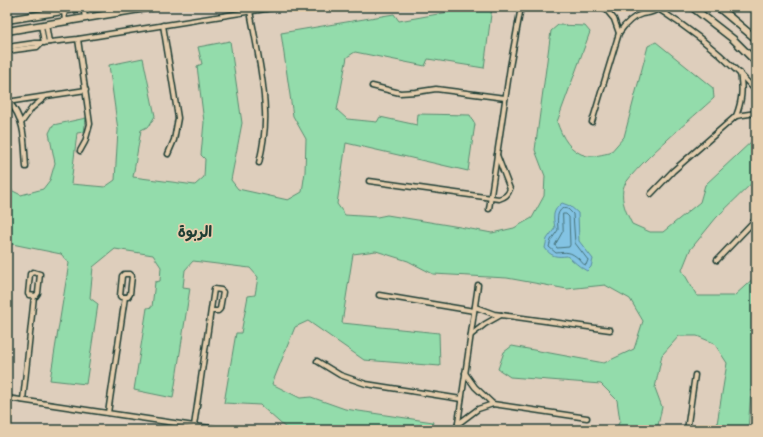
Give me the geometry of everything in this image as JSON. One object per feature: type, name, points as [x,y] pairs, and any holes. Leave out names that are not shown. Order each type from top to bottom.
[{"type":"street","points":[[84,7],[85,17]]},
{"type":"street","points":[[7,20],[65,9],[87,7]]},
{"type":"street","points":[[7,30],[152,7]]},
{"type":"street","points":[[7,47],[78,39],[278,7]]},
{"type":"street","points":[[489,209],[505,98],[521,7]]},
{"type":"street","points":[[604,7],[614,19],[619,33]]},
{"type":"street","points":[[692,7],[732,39],[756,62]]},
{"type":"street","points":[[718,7],[756,39]]},
{"type":"street","points":[[592,122],[619,33],[636,17],[654,12],[656,8],[707,43],[740,73],[756,92]]},
{"type":"street","points":[[65,9],[65,21]]},
{"type":"street","points":[[250,11],[264,95],[265,129],[259,163]]},
{"type":"street","points":[[43,24],[49,42]]},
{"type":"street","points":[[43,24],[43,43]]},
{"type":"street","points":[[163,25],[178,118],[174,140],[168,154]]},
{"type":"street","points":[[78,39],[90,124],[88,133],[80,151]]},
{"type":"street","points":[[7,51],[37,47],[43,43]]},
{"type":"street","points":[[651,194],[673,172],[736,116],[742,95],[740,73]]},
{"type":"street","points":[[372,86],[400,93],[436,89],[505,98]]},
{"type":"street","points":[[26,167],[22,122],[8,102],[86,90]]},
{"type":"street","points":[[22,122],[32,108],[45,96]]},
{"type":"street","points":[[736,116],[756,113]]},
{"type":"street","points":[[369,181],[491,198],[504,198],[510,189],[497,154]]},
{"type":"street","points":[[717,260],[756,219]]},
{"type":"street","points":[[23,400],[34,296],[38,293],[40,276],[38,273],[32,272],[30,274],[28,294],[34,296]]},
{"type":"street","points":[[124,274],[130,274],[132,276],[130,294],[128,297],[125,297],[120,296],[122,276],[124,274]]},
{"type":"street","points":[[456,430],[478,284]]},
{"type":"street","points":[[194,426],[214,289],[222,291],[220,309],[218,311],[211,311]]},
{"type":"street","points":[[379,295],[474,309],[501,315],[610,330]]},
{"type":"street","points":[[108,413],[125,297]]},
{"type":"street","points":[[470,335],[501,315]]},
{"type":"street","points":[[318,361],[340,375],[366,384],[461,399]]},
{"type":"street","points":[[465,373],[478,390],[494,404]]},
{"type":"street","points":[[687,430],[695,375]]},
{"type":"street","points":[[7,398],[229,430]]},
{"type":"street","points":[[458,424],[478,409],[494,404],[587,418]]},
{"type":"green space","points":[[450,7],[492,7],[484,68],[428,59],[425,66],[355,52],[347,57],[337,110],[347,119],[377,122],[380,117],[417,125],[418,114],[470,115],[475,124],[468,171],[346,143],[337,204],[345,215],[377,217],[387,215],[492,233],[514,228],[532,218],[544,196],[545,176],[535,150],[551,31],[558,25],[585,26],[590,32],[557,122],[561,133],[571,147],[587,156],[610,153],[624,137],[648,46],[656,42],[713,88],[714,98],[649,157],[627,181],[623,189],[623,203],[632,224],[650,232],[663,232],[700,202],[705,185],[753,140],[756,143],[756,179],[716,218],[690,250],[682,270],[697,296],[734,296],[756,276],[756,386],[751,391],[748,430],[716,430],[727,363],[714,343],[697,336],[679,336],[662,355],[655,388],[662,407],[657,430],[615,430],[620,421],[617,400],[601,384],[510,377],[498,369],[504,352],[512,346],[604,363],[634,349],[643,321],[630,299],[605,285],[567,289],[507,278],[433,274],[408,261],[376,251],[353,254],[342,323],[439,333],[440,366],[364,360],[308,321],[295,327],[272,384],[300,398],[311,397],[345,409],[433,422],[431,430],[288,430],[260,405],[224,403],[236,333],[241,333],[248,296],[255,295],[258,277],[250,268],[193,261],[185,270],[183,287],[190,288],[173,398],[134,390],[147,308],[152,307],[155,282],[160,281],[161,267],[153,255],[115,249],[93,267],[90,298],[98,304],[86,384],[50,380],[69,263],[61,254],[12,244],[7,248],[7,188],[21,195],[43,189],[50,180],[55,163],[49,133],[53,125],[86,118],[84,132],[77,133],[71,184],[105,187],[115,180],[118,130],[109,65],[143,58],[155,116],[149,126],[141,130],[133,177],[195,185],[204,177],[205,159],[201,155],[204,122],[197,66],[202,64],[198,47],[230,41],[242,123],[231,180],[238,189],[288,200],[302,192],[305,172],[306,139],[293,116],[281,33],[394,14],[399,21],[449,12]]},
{"type":"water","points":[[562,203],[570,206],[578,213],[579,241],[593,259],[591,267],[587,271],[567,256],[554,256],[545,248],[547,239],[555,228],[555,211]]},
{"type":"district","name":"الربوة","points":[[195,232]]}]
